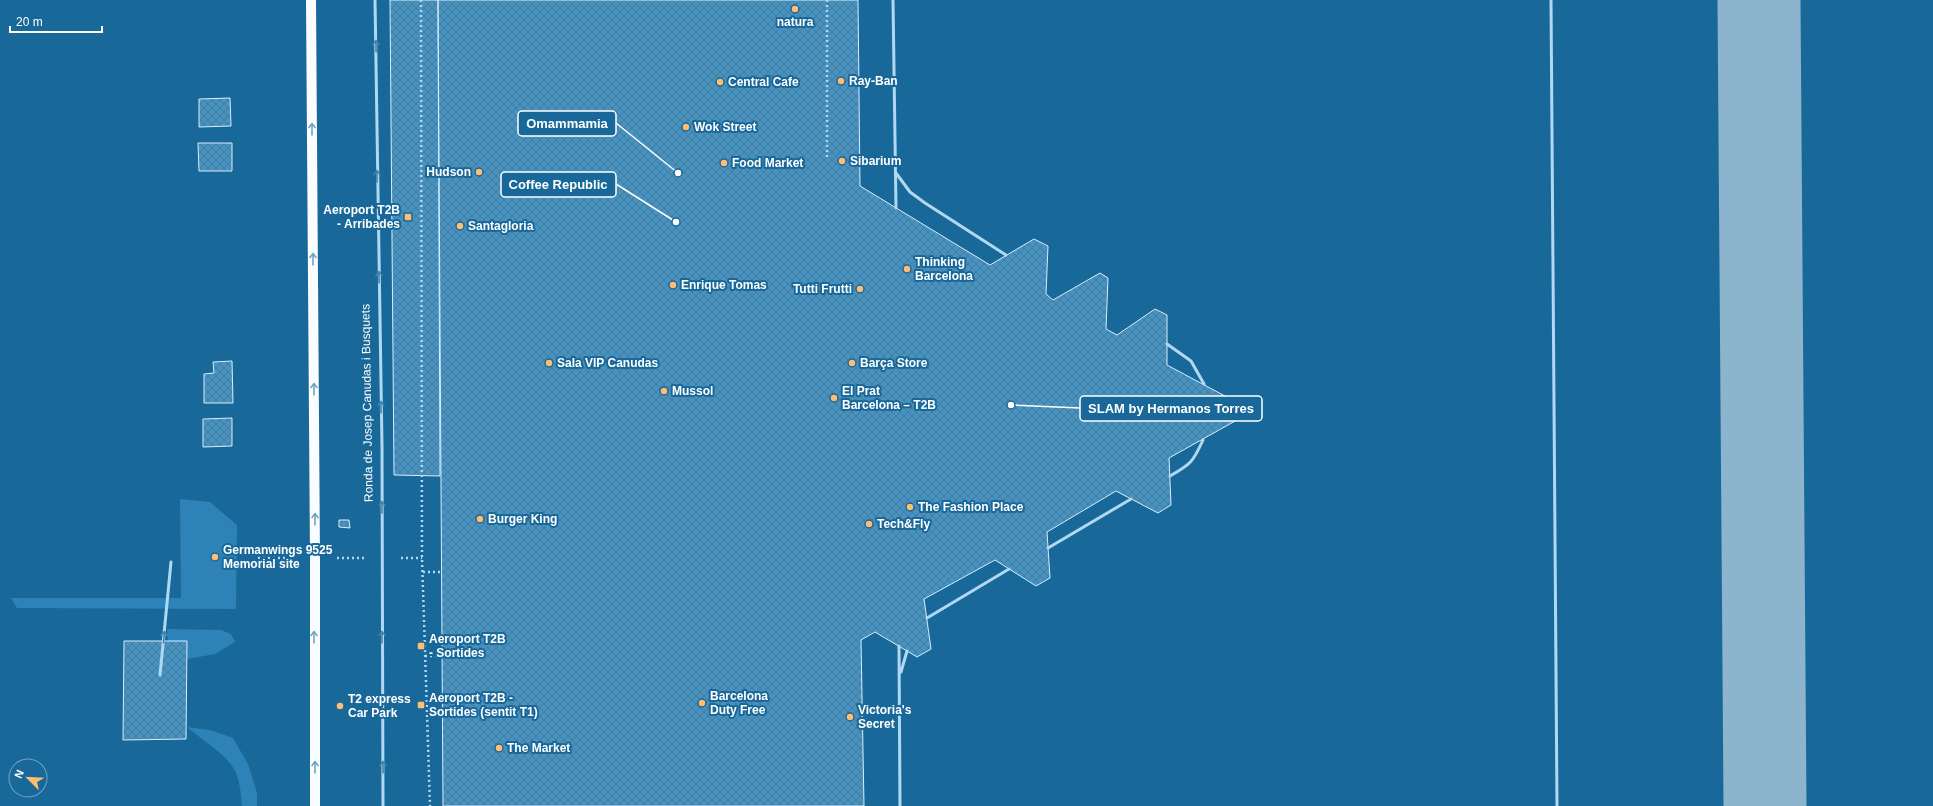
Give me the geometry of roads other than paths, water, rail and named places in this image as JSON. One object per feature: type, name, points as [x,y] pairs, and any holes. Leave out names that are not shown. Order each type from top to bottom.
[{"type":"main road","points":[[311,0],[315,558],[315,806]]},
{"type":"lane","name":"Ronda de Josep Canudas i Busquets","points":[[375,0],[382,558],[383,806]]},
{"type":"lane","points":[[893,0],[896,208]]},
{"type":"lane","points":[[1551,0],[1557,806]]},
{"type":"lane","points":[[896,173],[910,192],[1006,255]]},
{"type":"lane","points":[[1167,344],[1191,361],[1204,384]]},
{"type":"lane","points":[[1170,476],[1185,467],[1195,458],[1202,440]]},
{"type":"lane","points":[[1048,548],[1131,499]]},
{"type":"lane","points":[[160,675],[171,562]]},
{"type":"lane","points":[[927,618],[1009,569]]},
{"type":"lane","points":[[899,646],[900,806]]},
{"type":"lane","points":[[900,676],[907,651]]},
{"type":"place","name":"natura","points":[[795,9]]},
{"type":"place","name":"Ray-Ban","points":[[841,81]]},
{"type":"place","name":"Central Cafe","points":[[720,82]]},
{"type":"place","name":"Wok Street","points":[[686,127]]},
{"type":"place","name":"Sibarium","points":[[842,161]]},
{"type":"place","name":"Food Market","points":[[724,163]]},
{"type":"place","name":"Hudson","points":[[479,172]]},
{"type":"place","name":"Omammamia","points":[[678,173]]},
{"type":"place","name":"Aeroport T2B - Arribades","points":[[408,217]]},
{"type":"place","name":"Coffee Republic","points":[[676,222]]},
{"type":"place","name":"Santagloria","points":[[460,226]]},
{"type":"place","name":"Thinking Barcelona","points":[[907,269]]},
{"type":"place","name":"Enrique Tomas","points":[[673,285]]},
{"type":"place","name":"Tutti Frutti","points":[[860,289]]},
{"type":"place","name":"Sala VIP Canudas","points":[[549,363]]},
{"type":"place","name":"Barça Store","points":[[852,363]]},
{"type":"place","name":"Mussol","points":[[664,391]]},
{"type":"place","name":"El Prat Barcelona – T2B","points":[[834,398]]},
{"type":"place","name":"SLAM by Hermanos Torres","points":[[1011,405]]},
{"type":"place","name":"The Fashion Place","points":[[910,507]]},
{"type":"place","name":"Burger King","points":[[480,519]]},
{"type":"place","name":"Tech&Fly","points":[[869,524]]},
{"type":"place","name":"Germanwings 9525 Memorial site","points":[[215,557]]},
{"type":"place","name":"Aeroport T2B - Sortides","points":[[421,646]]},
{"type":"place","name":"Barcelona Duty Free","points":[[702,703]]},
{"type":"place","name":"Aeroport T2B - Sortides (sentit T1)","points":[[421,705]]},
{"type":"place","name":"T2 express Car Park","points":[[340,706]]},
{"type":"place","name":"Victoria's Secret","points":[[850,717]]},
{"type":"place","name":"The Market","points":[[499,748]]}]
